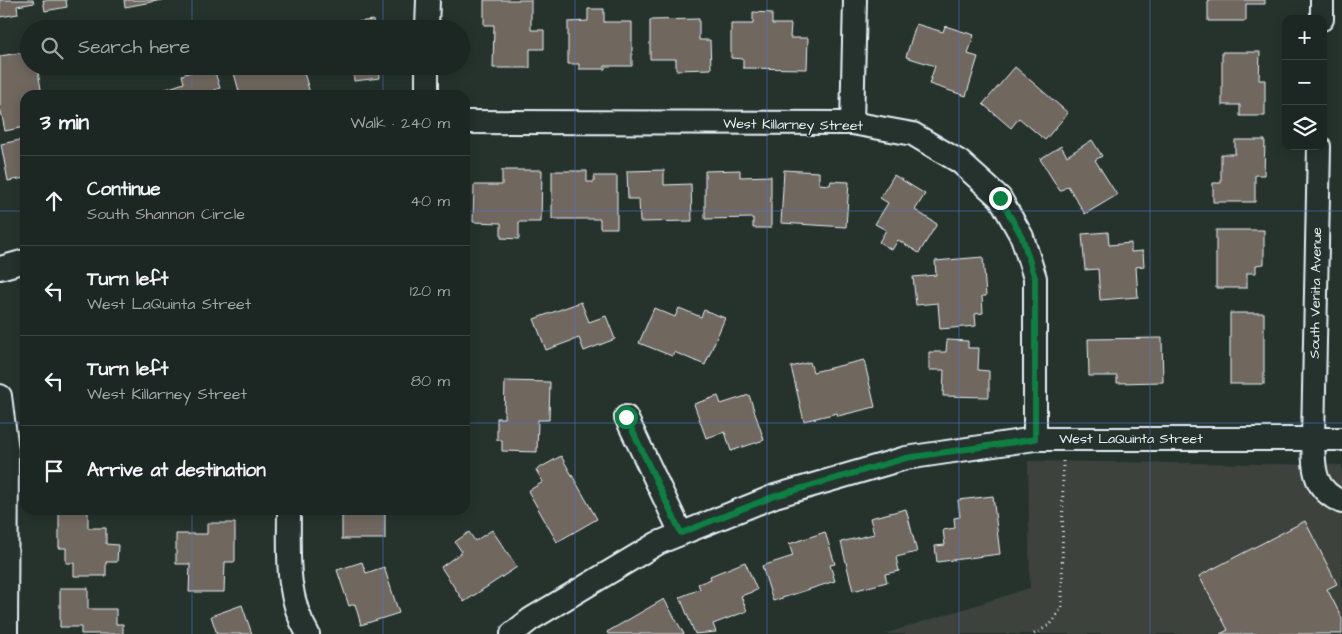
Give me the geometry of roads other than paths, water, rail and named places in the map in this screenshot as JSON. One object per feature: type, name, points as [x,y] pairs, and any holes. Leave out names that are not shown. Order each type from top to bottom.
[{"type":"street","points":[[427,20],[428,0]]},
{"type":"street","points":[[852,123],[855,0]]},
{"type":"street","points":[[1322,0],[1322,15]]},
{"type":"street","points":[[427,75],[427,90]]},
{"type":"street","name":"West Killarney Street","points":[[470,122],[852,123],[913,134],[960,162],[1000,198],[1022,237],[1035,278],[1035,439]]},
{"type":"street","name":"South Venita Avenue","points":[[1319,150],[1313,439],[1315,478],[1330,496],[1342,502]]},
{"type":"street","points":[[0,268],[20,262]]},
{"type":"street","points":[[0,396],[7,451],[6,634]]},
{"type":"street","points":[[626,417],[681,533]]},
{"type":"street","name":"West LaQuinta Street","points":[[512,634],[532,619],[658,542],[775,496],[906,458],[1035,439],[1342,439]]},
{"type":"street","points":[[289,515],[289,570],[294,604],[308,634]]}]
